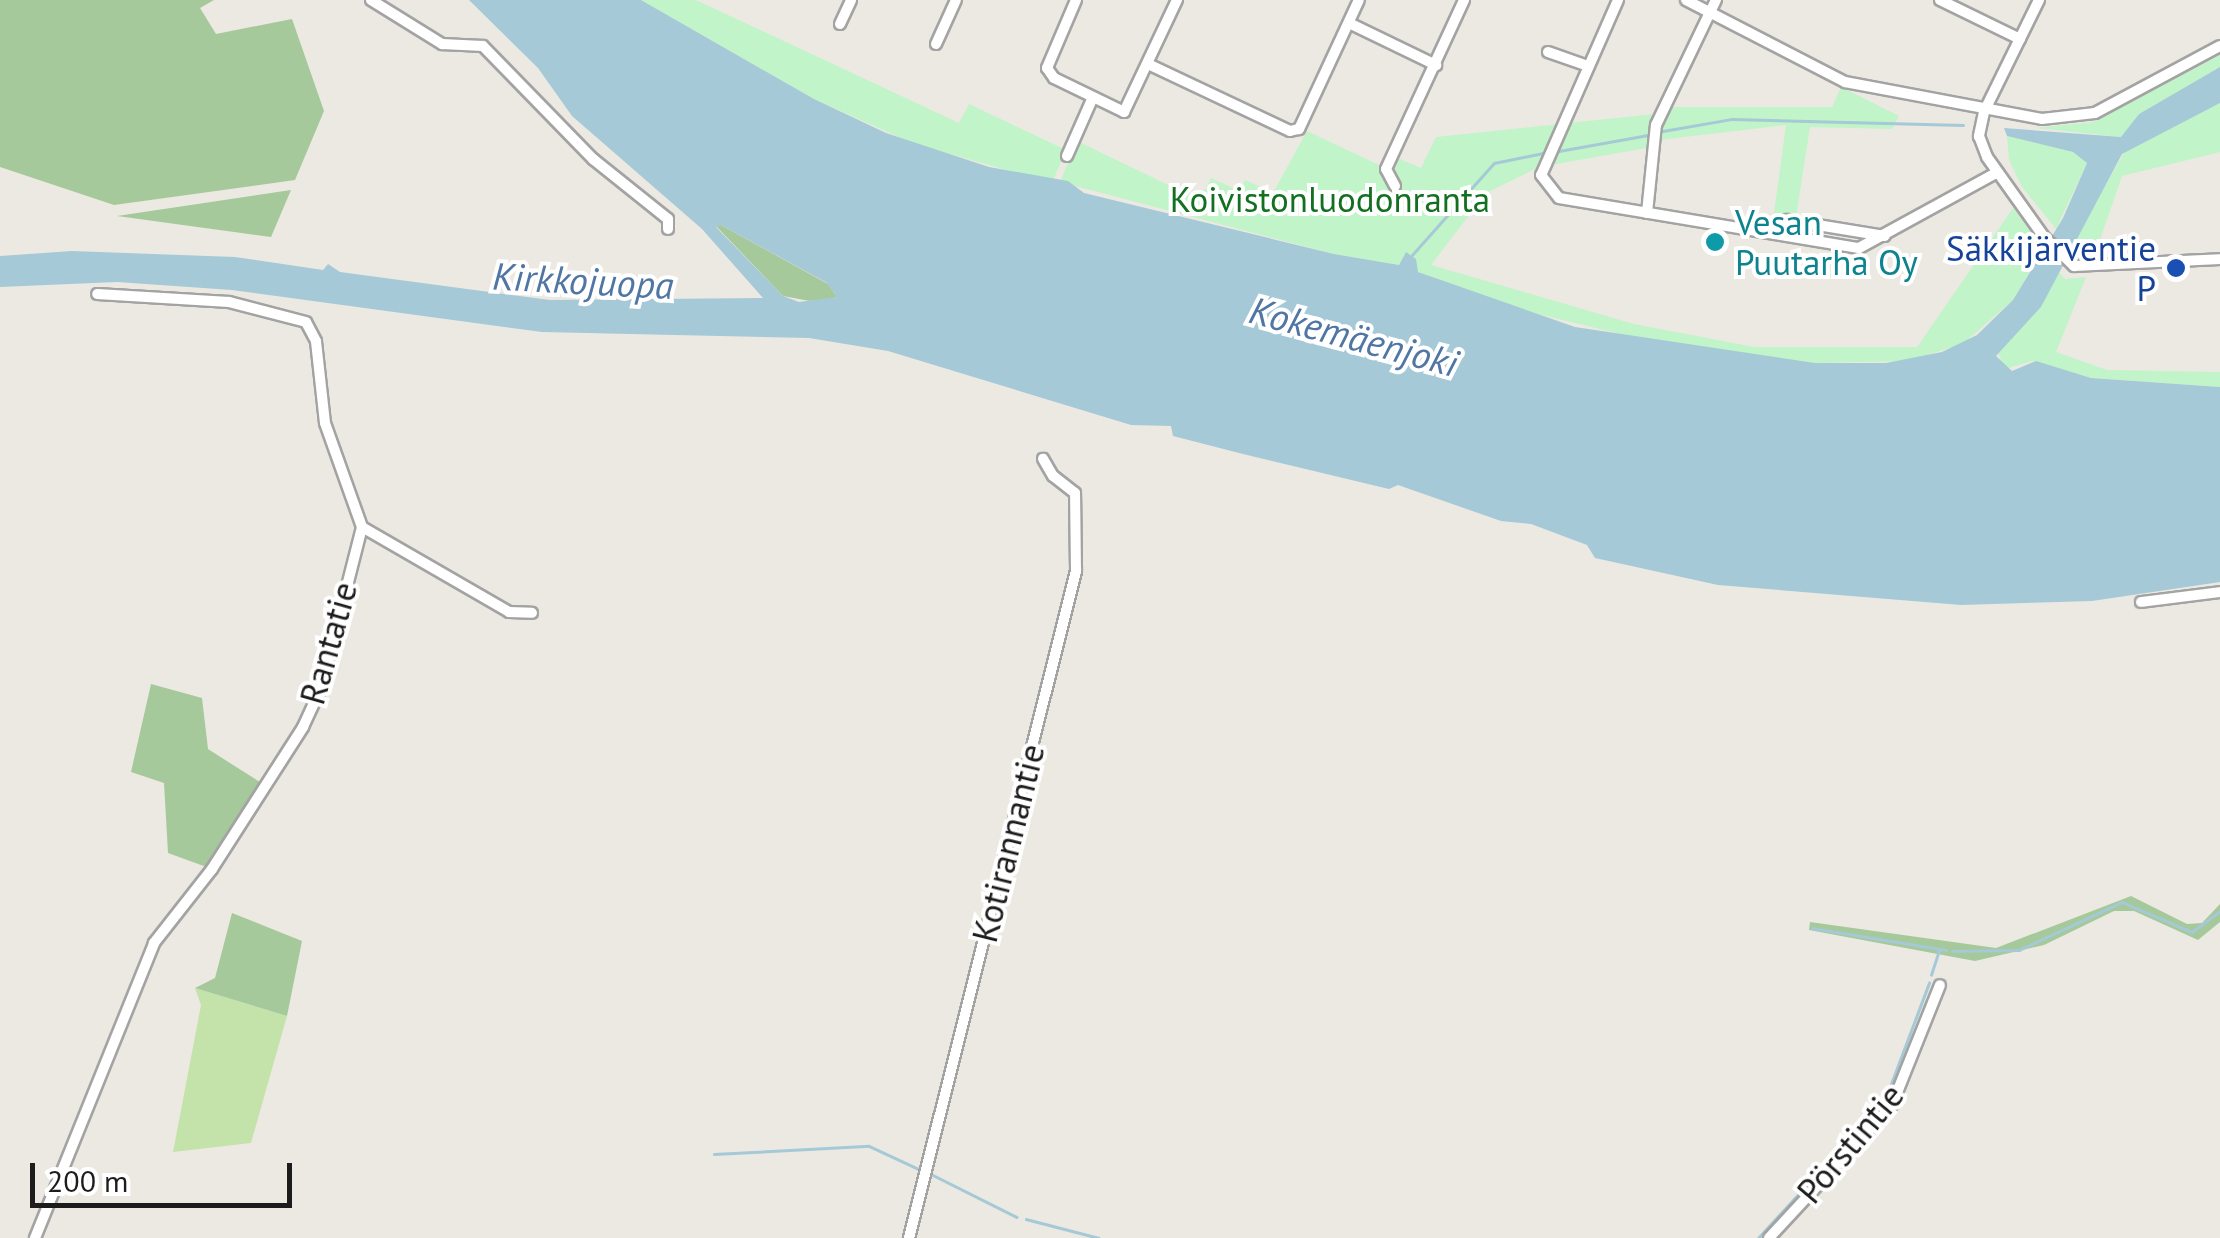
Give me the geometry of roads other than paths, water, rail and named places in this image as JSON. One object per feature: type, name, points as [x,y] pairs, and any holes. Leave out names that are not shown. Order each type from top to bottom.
[{"type":"street","points":[[371,0],[442,44],[483,46],[593,159],[668,219],[668,229]]},
{"type":"street","points":[[840,24],[850,0]]},
{"type":"street","points":[[936,44],[956,0]]},
{"type":"street","points":[[1076,0],[1047,68],[1092,98],[1124,112],[1177,0]]},
{"type":"street","points":[[1148,64],[1290,131],[1299,129],[1359,0]]},
{"type":"street","points":[[1395,186],[1386,169],[1464,0]]},
{"type":"street","points":[[1618,0],[1541,175],[1559,198],[1859,248],[1998,172]]},
{"type":"street","points":[[1686,0],[1713,6],[1845,82],[1984,112],[2082,118],[2220,46]]},
{"type":"street","points":[[1940,0],[2020,39]]},
{"type":"street","points":[[2039,0],[1984,112],[1979,136],[1998,172],[2065,261],[2096,268],[2220,259]]},
{"type":"street","points":[[1647,212],[1656,124],[1713,6]]},
{"type":"street","points":[[1348,23],[1436,65]]},
{"type":"street","points":[[1548,52],[1588,66]]},
{"type":"street","points":[[1067,156],[1092,98]]},
{"type":"street","points":[[1776,234],[1787,220],[1886,236]]},
{"type":"street","points":[[97,294],[229,302],[293,314],[306,322],[316,341],[325,424],[362,527],[510,612],[532,613]]},
{"type":"street","name":"Kotirannantie","points":[[908,1238],[1076,571],[1076,493],[1053,476],[1043,459]]},
{"type":"street","name":"Rantatie","points":[[35,1238],[154,943],[212,869],[303,727],[320,688],[362,527]]},
{"type":"street","points":[[2140,602],[2220,592]]},
{"type":"street","name":"Pörstintie","points":[[1769,1238],[1892,1105],[1940,985]]},
{"type":"water","name":"Kokemäenjoki","points":[[469,0],[641,0],[814,99],[886,133],[989,167],[1068,181],[1084,193],[1334,254],[1399,265],[1406,252],[1416,259],[1418,272],[1575,327],[1815,363],[1886,363],[1942,352],[1977,335],[2013,300],[2063,218],[2087,163],[2073,152],[2007,136],[2004,128],[2121,137],[2139,114],[2220,67],[2220,103],[2122,154],[2041,307],[1996,356],[2012,371],[2036,361],[2091,378],[2220,387],[2220,582],[2092,601],[1961,605],[1718,585],[1595,558],[1587,545],[1531,524],[1501,521],[1398,485],[1389,489],[1173,436],[1171,426],[1131,425],[888,351],[809,338],[542,332],[232,290],[117,282],[0,287],[0,256],[72,251],[235,257],[323,270],[328,264],[340,272],[550,300],[763,298],[702,229],[572,116],[538,68]],"holes":[[[721,225],[827,283],[837,297],[799,302],[783,296],[716,227]]]},
{"type":"waterway","points":[[1663,131],[1732,119],[1963,125]]},
{"type":"waterway","points":[[1559,151],[1648,135]]},
{"type":"waterway","points":[[1412,255],[1494,163],[1543,153]]},
{"type":"waterway","points":[[1952,951],[2019,950],[2122,902],[2192,932],[2220,911]]},
{"type":"waterway","points":[[1812,928],[1946,950]]},
{"type":"waterway","points":[[1931,975],[1939,950]]},
{"type":"waterway","points":[[1758,1238],[1885,1100],[1929,983]]},
{"type":"waterway","points":[[714,1154],[869,1146],[921,1170]]},
{"type":"waterway","points":[[929,1173],[1017,1217]]},
{"type":"waterway","points":[[1026,1219],[1099,1238]]},
{"type":"place","name":"Vesan Puutarha Oy","points":[[1715,242]]},
{"type":"place","name":"Säkkijärventie P","points":[[2176,268]]},
{"type":"park label","name":"Koivistonluodonranta","points":[[1330,199]]},
{"type":"water label","name":"Kirkkojuopa","points":[[583,280]]}]
